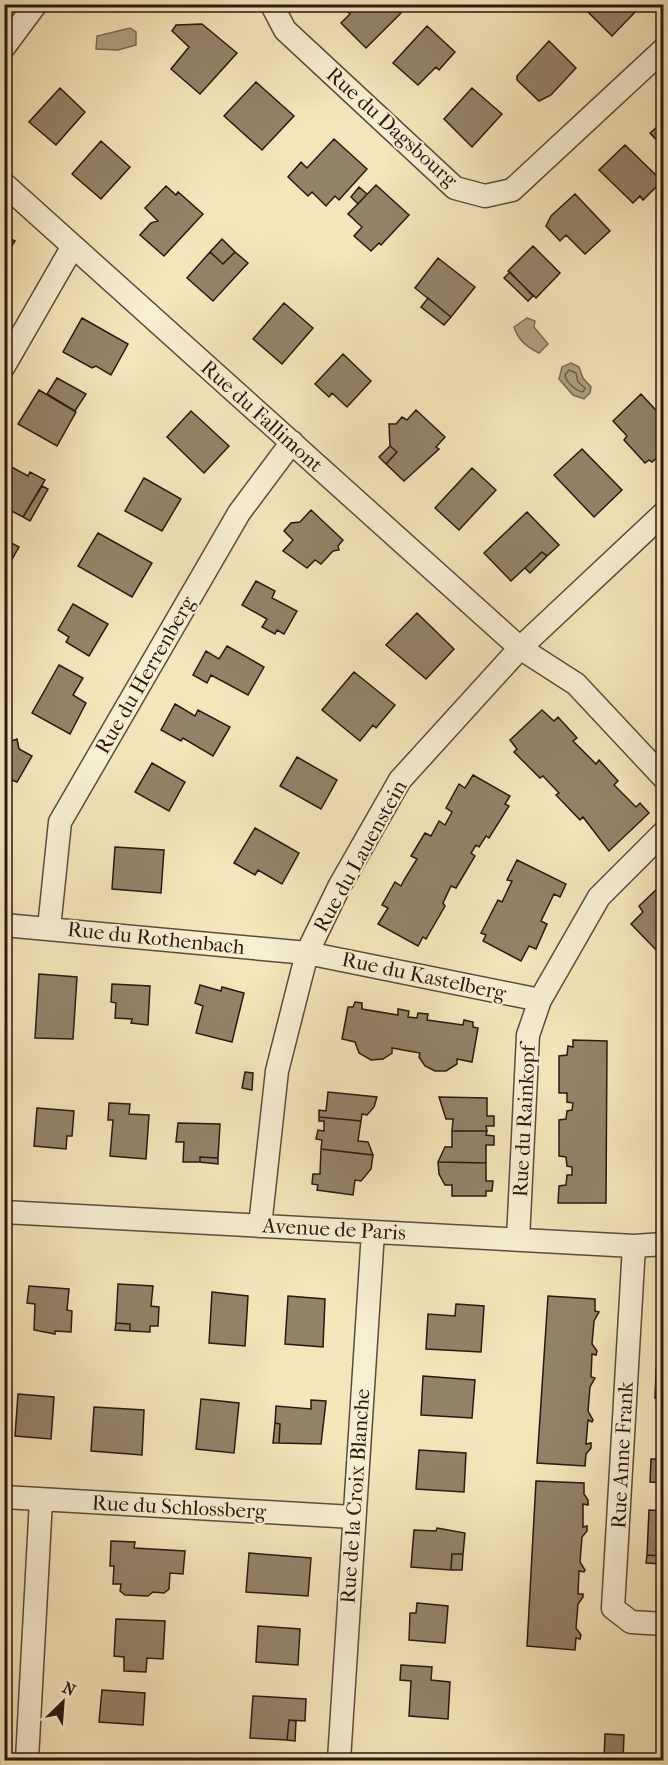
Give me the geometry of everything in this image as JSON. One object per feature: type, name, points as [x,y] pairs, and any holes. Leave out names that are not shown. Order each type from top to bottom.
[{"type":"street","points":[[4,47],[36,4]]},
{"type":"street","name":"Rue du Dagsbourg","points":[[275,4],[274,9],[285,30],[455,188],[485,196],[512,190],[663,49]]},
{"type":"street","name":"Rue du Fallimont","points":[[4,184],[519,648]]},
{"type":"street","points":[[4,366],[73,246]]},
{"type":"street","name":"Rue du Herrenberg","points":[[49,928],[60,822],[239,513],[292,442]]},
{"type":"street","name":"Rue du Lauenstein","points":[[260,1226],[277,1071],[307,953],[339,887],[400,780],[519,648],[663,513]]},
{"type":"street","points":[[519,648],[576,684],[663,778]]},
{"type":"street","name":"Rue du Rainkopf","points":[[518,1239],[528,1035],[540,1000],[599,897],[663,832]]},
{"type":"street","name":"Rue du Rothenbach","points":[[4,925],[307,953]]},
{"type":"street","name":"Rue du Kastelberg","points":[[307,953],[540,1000]]},
{"type":"street","name":"Avenue de Paris","points":[[4,1212],[634,1246],[663,1244]]},
{"type":"street","name":"Rue de la Croix Blanche","points":[[339,1761],[373,1232]]},
{"type":"street","name":"Rue Anne Frank","points":[[634,1246],[613,1608],[631,1622],[663,1624]]},
{"type":"street","name":"Rue du Schlossberg","points":[[4,1497],[353,1517]]},
{"type":"street","points":[[27,1761],[41,1500]]},
{"type":"water","points":[[130,28],[136,32],[136,45],[118,50],[96,49],[97,36]]},
{"type":"water","points":[[527,318],[535,321],[534,327],[548,344],[539,353],[523,343],[514,327]]},
{"type":"water","points":[[571,363],[579,367],[583,378],[591,387],[590,393],[584,399],[573,395],[559,379],[562,367]]},
{"type":"building","points":[[340,4],[392,4],[401,13],[366,48],[341,23],[350,14]]},
{"type":"building","points":[[580,4],[629,4],[636,11],[612,36]]},
{"type":"building","points":[[202,24],[237,53],[200,94],[171,69],[189,47],[172,31],[176,25]]},
{"type":"building","points":[[427,26],[455,52],[439,70],[436,67],[418,85],[393,63]]},
{"type":"building","points":[[549,41],[576,68],[551,95],[539,101],[517,80],[517,76]]},
{"type":"building","points":[[256,82],[294,116],[262,150],[224,116]]},
{"type":"building","points":[[60,88],[85,112],[56,145],[29,122]]},
{"type":"building","points":[[472,88],[502,114],[472,147],[444,119]]},
{"type":"building","points":[[664,121],[664,148],[650,133]]},
{"type":"building","points":[[334,139],[367,169],[339,200],[335,196],[326,206],[312,192],[308,196],[288,177],[301,162],[307,168]]},
{"type":"building","points":[[101,141],[130,167],[101,199],[72,174]]},
{"type":"building","points":[[625,145],[662,181],[643,200],[640,196],[633,203],[599,170]]},
{"type":"building","points":[[376,185],[409,215],[381,245],[379,243],[371,251],[354,236],[362,227],[348,214]]},
{"type":"building","points":[[166,186],[176,195],[178,192],[203,214],[164,256],[140,235],[151,223],[158,221],[145,208]]},
{"type":"building","points":[[359,187],[367,194],[358,204],[351,197]]},
{"type":"building","points":[[575,194],[610,231],[585,254],[566,235],[560,241],[546,226],[551,216]]},
{"type":"building","points":[[4,235],[15,241],[4,258]]},
{"type":"building","points":[[222,239],[235,252],[223,264],[210,252]]},
{"type":"building","points":[[533,246],[560,273],[536,298],[508,271]]},
{"type":"building","points":[[210,252],[223,264],[235,252],[248,263],[213,301],[187,278]]},
{"type":"building","points":[[438,258],[475,287],[451,317],[415,288]]},
{"type":"building","points":[[510,272],[533,296],[528,301],[504,278]]},
{"type":"building","points":[[428,298],[451,317],[444,325],[421,307]]},
{"type":"building","points":[[284,303],[313,328],[282,364],[253,339]]},
{"type":"building","points":[[82,318],[128,344],[111,375],[96,366],[92,368],[63,352]]},
{"type":"building","points":[[343,354],[371,381],[347,407],[332,393],[329,397],[315,384]]},
{"type":"building","points":[[57,378],[86,394],[75,411],[47,394]]},
{"type":"building","points":[[39,390],[76,412],[57,446],[18,424]]},
{"type":"building","points":[[641,394],[664,419],[664,437],[660,441],[664,445],[664,451],[652,462],[649,460],[645,463],[624,440],[627,436],[613,421]]},
{"type":"building","points":[[416,410],[445,437],[436,447],[439,449],[404,481],[386,464],[397,452],[390,446],[389,424],[396,424],[402,417],[407,420]]},
{"type":"building","points":[[191,411],[229,446],[204,473],[167,437]]},
{"type":"building","points":[[390,446],[397,452],[386,464],[379,457]]},
{"type":"building","points":[[582,449],[622,490],[594,517],[554,475]]},
{"type":"building","points":[[4,463],[28,476],[30,472],[45,480],[23,517],[4,507]]},
{"type":"building","points":[[472,468],[496,490],[459,530],[435,508]]},
{"type":"building","points":[[144,478],[181,499],[162,531],[125,511]]},
{"type":"building","points":[[42,486],[48,489],[30,521],[23,517]]},
{"type":"building","points":[[311,510],[343,540],[338,546],[339,550],[333,551],[321,564],[315,560],[307,568],[283,551],[293,540],[284,531],[291,523],[300,522]]},
{"type":"building","points":[[527,512],[559,545],[547,556],[542,552],[511,581],[484,553]]},
{"type":"building","points":[[98,533],[152,563],[132,597],[78,566]]},
{"type":"building","points":[[4,539],[19,547],[4,573]]},
{"type":"building","points":[[542,552],[547,556],[530,573],[525,568]]},
{"type":"building","points":[[256,581],[275,591],[272,598],[297,611],[284,634],[277,630],[275,634],[262,627],[267,619],[242,605]]},
{"type":"building","points":[[73,604],[108,624],[89,656],[66,642],[69,637],[58,630]]},
{"type":"building","points":[[417,613],[454,649],[426,679],[386,645]]},
{"type":"building","points":[[227,646],[264,667],[248,695],[211,675],[207,683],[193,675],[206,651],[219,659]]},
{"type":"building","points":[[59,665],[83,678],[73,695],[86,703],[70,734],[32,713]]},
{"type":"building","points":[[354,672],[395,705],[376,728],[373,725],[360,741],[322,710]]},
{"type":"building","points":[[175,704],[195,716],[198,710],[230,727],[213,756],[183,738],[181,741],[161,730]]},
{"type":"building","points":[[542,710],[554,721],[558,717],[577,738],[573,741],[596,764],[599,760],[618,781],[614,785],[636,807],[640,803],[649,813],[609,851],[583,817],[580,820],[556,795],[559,793],[543,776],[540,778],[514,752],[517,749],[510,740]]},
{"type":"building","points":[[17,739],[19,749],[32,756],[17,782],[4,777],[4,740],[9,742]]},
{"type":"building","points":[[297,757],[337,780],[321,809],[280,786]]},
{"type":"building","points":[[152,763],[185,782],[169,811],[135,792]]},
{"type":"building","points":[[473,775],[510,796],[505,804],[509,806],[489,838],[486,836],[479,847],[476,845],[471,853],[475,856],[456,888],[451,886],[443,903],[445,906],[426,939],[423,937],[418,946],[378,924],[388,908],[382,905],[395,882],[401,886],[417,859],[411,856],[425,833],[431,836],[439,821],[445,825],[452,812],[446,808],[459,784],[465,788]]},
{"type":"building","points":[[255,828],[299,853],[282,884],[258,870],[255,875],[234,863]]},
{"type":"building","points":[[115,847],[164,850],[161,893],[112,889]]},
{"type":"building","points":[[517,860],[566,884],[560,897],[554,894],[541,921],[547,924],[536,949],[529,946],[521,961],[483,941],[486,935],[481,933],[498,900],[502,902],[512,881],[507,880]]},
{"type":"building","points":[[658,888],[664,892],[664,952],[661,955],[631,924],[643,912],[639,906]]},
{"type":"building","points":[[4,971],[10,971],[8,1013],[4,1013]]},
{"type":"building","points":[[39,974],[77,977],[73,1039],[35,1038]]},
{"type":"building","points":[[112,984],[150,986],[148,1025],[131,1023],[132,1019],[115,1018],[116,1003],[111,1002]]},
{"type":"building","points":[[200,985],[221,991],[222,987],[244,993],[232,1042],[196,1033],[203,1006],[195,1003]]},
{"type":"building","points":[[355,1002],[362,1003],[362,1009],[398,1015],[398,1009],[409,1011],[408,1017],[417,1018],[418,1013],[428,1014],[427,1020],[463,1025],[464,1020],[473,1022],[473,1027],[478,1028],[472,1062],[457,1059],[457,1064],[446,1071],[435,1071],[425,1066],[419,1057],[420,1053],[392,1048],[392,1053],[383,1059],[371,1060],[359,1053],[355,1042],[342,1039],[348,1007],[353,1007]]},
{"type":"building","points":[[573,1040],[607,1041],[606,1203],[558,1203],[559,1186],[566,1185],[567,1175],[572,1175],[572,1167],[567,1166],[566,1157],[559,1156],[559,1120],[566,1119],[567,1111],[572,1110],[573,1103],[567,1102],[567,1093],[559,1093],[559,1056],[567,1055],[568,1046],[573,1047]]},
{"type":"building","points":[[245,1072],[253,1073],[252,1090],[242,1088]]},
{"type":"building","points":[[328,1092],[377,1097],[374,1107],[367,1115],[362,1114],[361,1121],[319,1117],[319,1110],[326,1111]]},
{"type":"building","points":[[439,1097],[487,1098],[487,1116],[494,1116],[494,1126],[486,1126],[487,1131],[452,1131],[453,1119],[446,1119]]},
{"type":"building","points":[[658,1102],[664,1102],[664,1133],[658,1134]]},
{"type":"building","points":[[109,1103],[130,1104],[129,1114],[149,1115],[146,1159],[110,1156],[113,1120],[108,1120]]},
{"type":"building","points":[[37,1108],[74,1111],[72,1136],[67,1136],[66,1149],[34,1146]]},
{"type":"building","points":[[319,1117],[361,1121],[358,1141],[368,1142],[373,1155],[321,1149],[322,1140],[316,1139],[318,1130],[324,1131],[324,1121],[319,1121]]},
{"type":"building","points":[[178,1123],[220,1124],[218,1158],[200,1157],[200,1162],[183,1162],[184,1142],[176,1142]]},
{"type":"building","points":[[452,1131],[487,1131],[486,1135],[494,1136],[494,1145],[486,1145],[486,1163],[438,1162],[445,1147],[452,1147]]},
{"type":"building","points":[[321,1149],[373,1155],[371,1169],[361,1181],[355,1180],[353,1195],[317,1190],[318,1185],[312,1184],[313,1174],[320,1174]]},
{"type":"building","points":[[200,1157],[218,1158],[218,1164],[200,1162]]},
{"type":"building","points":[[438,1162],[486,1163],[486,1181],[493,1181],[492,1191],[486,1191],[486,1196],[452,1196],[452,1185],[445,1185],[439,1174]]},
{"type":"building","points":[[118,1284],[153,1286],[151,1306],[159,1307],[158,1326],[150,1326],[150,1332],[130,1331],[130,1324],[116,1323]]},
{"type":"building","points":[[29,1286],[69,1289],[67,1310],[72,1311],[71,1332],[55,1331],[55,1334],[34,1330],[35,1304],[27,1303]]},
{"type":"building","points":[[212,1292],[248,1296],[245,1346],[209,1343]]},
{"type":"building","points":[[288,1296],[325,1299],[323,1347],[285,1344]]},
{"type":"building","points":[[548,1296],[595,1299],[595,1311],[599,1312],[594,1321],[592,1344],[597,1351],[596,1355],[592,1354],[591,1377],[595,1378],[590,1387],[588,1411],[593,1420],[592,1422],[588,1420],[586,1444],[591,1443],[591,1448],[586,1454],[585,1466],[537,1463]]},
{"type":"building","points":[[456,1304],[484,1306],[481,1352],[426,1349],[428,1314],[455,1316]]},
{"type":"building","points":[[116,1323],[130,1324],[130,1331],[115,1330]]},
{"type":"building","points":[[657,1354],[664,1354],[664,1398],[655,1398]]},
{"type":"building","points":[[423,1376],[475,1380],[472,1418],[421,1415]]},
{"type":"building","points":[[18,1394],[54,1397],[51,1439],[15,1436]]},
{"type":"building","points":[[201,1399],[239,1403],[234,1453],[196,1449]]},
{"type":"building","points":[[311,1400],[326,1401],[321,1444],[279,1443],[280,1424],[275,1423],[276,1406],[311,1409]]},
{"type":"building","points":[[94,1407],[144,1410],[142,1455],[91,1451]]},
{"type":"building","points":[[275,1423],[280,1424],[279,1443],[273,1443]]},
{"type":"building","points":[[419,1450],[466,1453],[464,1492],[416,1489]]},
{"type":"building","points":[[651,1459],[664,1459],[664,1483],[650,1482]]},
{"type":"building","points":[[536,1481],[584,1483],[584,1494],[588,1500],[588,1505],[583,1504],[583,1527],[587,1526],[587,1531],[582,1537],[580,1562],[585,1570],[584,1572],[579,1571],[578,1594],[583,1594],[583,1597],[578,1604],[576,1628],[581,1635],[580,1639],[576,1638],[575,1650],[527,1646]]},
{"type":"building","points":[[649,1510],[664,1511],[664,1564],[662,1556],[647,1555]]},
{"type":"building","points":[[437,1528],[465,1533],[463,1554],[452,1554],[451,1570],[411,1567],[414,1530],[436,1531]]},
{"type":"building","points":[[111,1541],[135,1542],[134,1548],[185,1551],[183,1574],[170,1573],[169,1589],[164,1593],[153,1592],[148,1596],[125,1595],[120,1591],[121,1584],[113,1584],[114,1566],[110,1566]]},
{"type":"building","points":[[249,1553],[311,1558],[308,1596],[246,1592]]},
{"type":"building","points":[[452,1554],[463,1554],[462,1570],[451,1570]]},
{"type":"building","points":[[647,1555],[662,1556],[662,1564],[646,1563]]},
{"type":"building","points":[[417,1603],[448,1606],[445,1643],[409,1640],[410,1613],[416,1613]]},
{"type":"building","points":[[116,1619],[165,1621],[163,1659],[147,1658],[146,1672],[124,1671],[124,1657],[114,1656]]},
{"type":"building","points":[[258,1626],[300,1629],[298,1665],[256,1662]]},
{"type":"building","points":[[401,1665],[432,1667],[431,1680],[450,1682],[448,1719],[409,1716],[411,1681],[400,1680]]},
{"type":"building","points":[[102,1690],[145,1693],[143,1725],[99,1722]]},
{"type":"building","points":[[253,1696],[306,1699],[305,1721],[289,1720],[287,1740],[250,1738]]},
{"type":"building","points":[[289,1720],[296,1721],[295,1741],[287,1740]]},
{"type":"building","points":[[605,1734],[624,1735],[623,1760],[604,1760]]},
{"type":"building","points":[[408,1754],[446,1756],[446,1760],[408,1760]]}]
